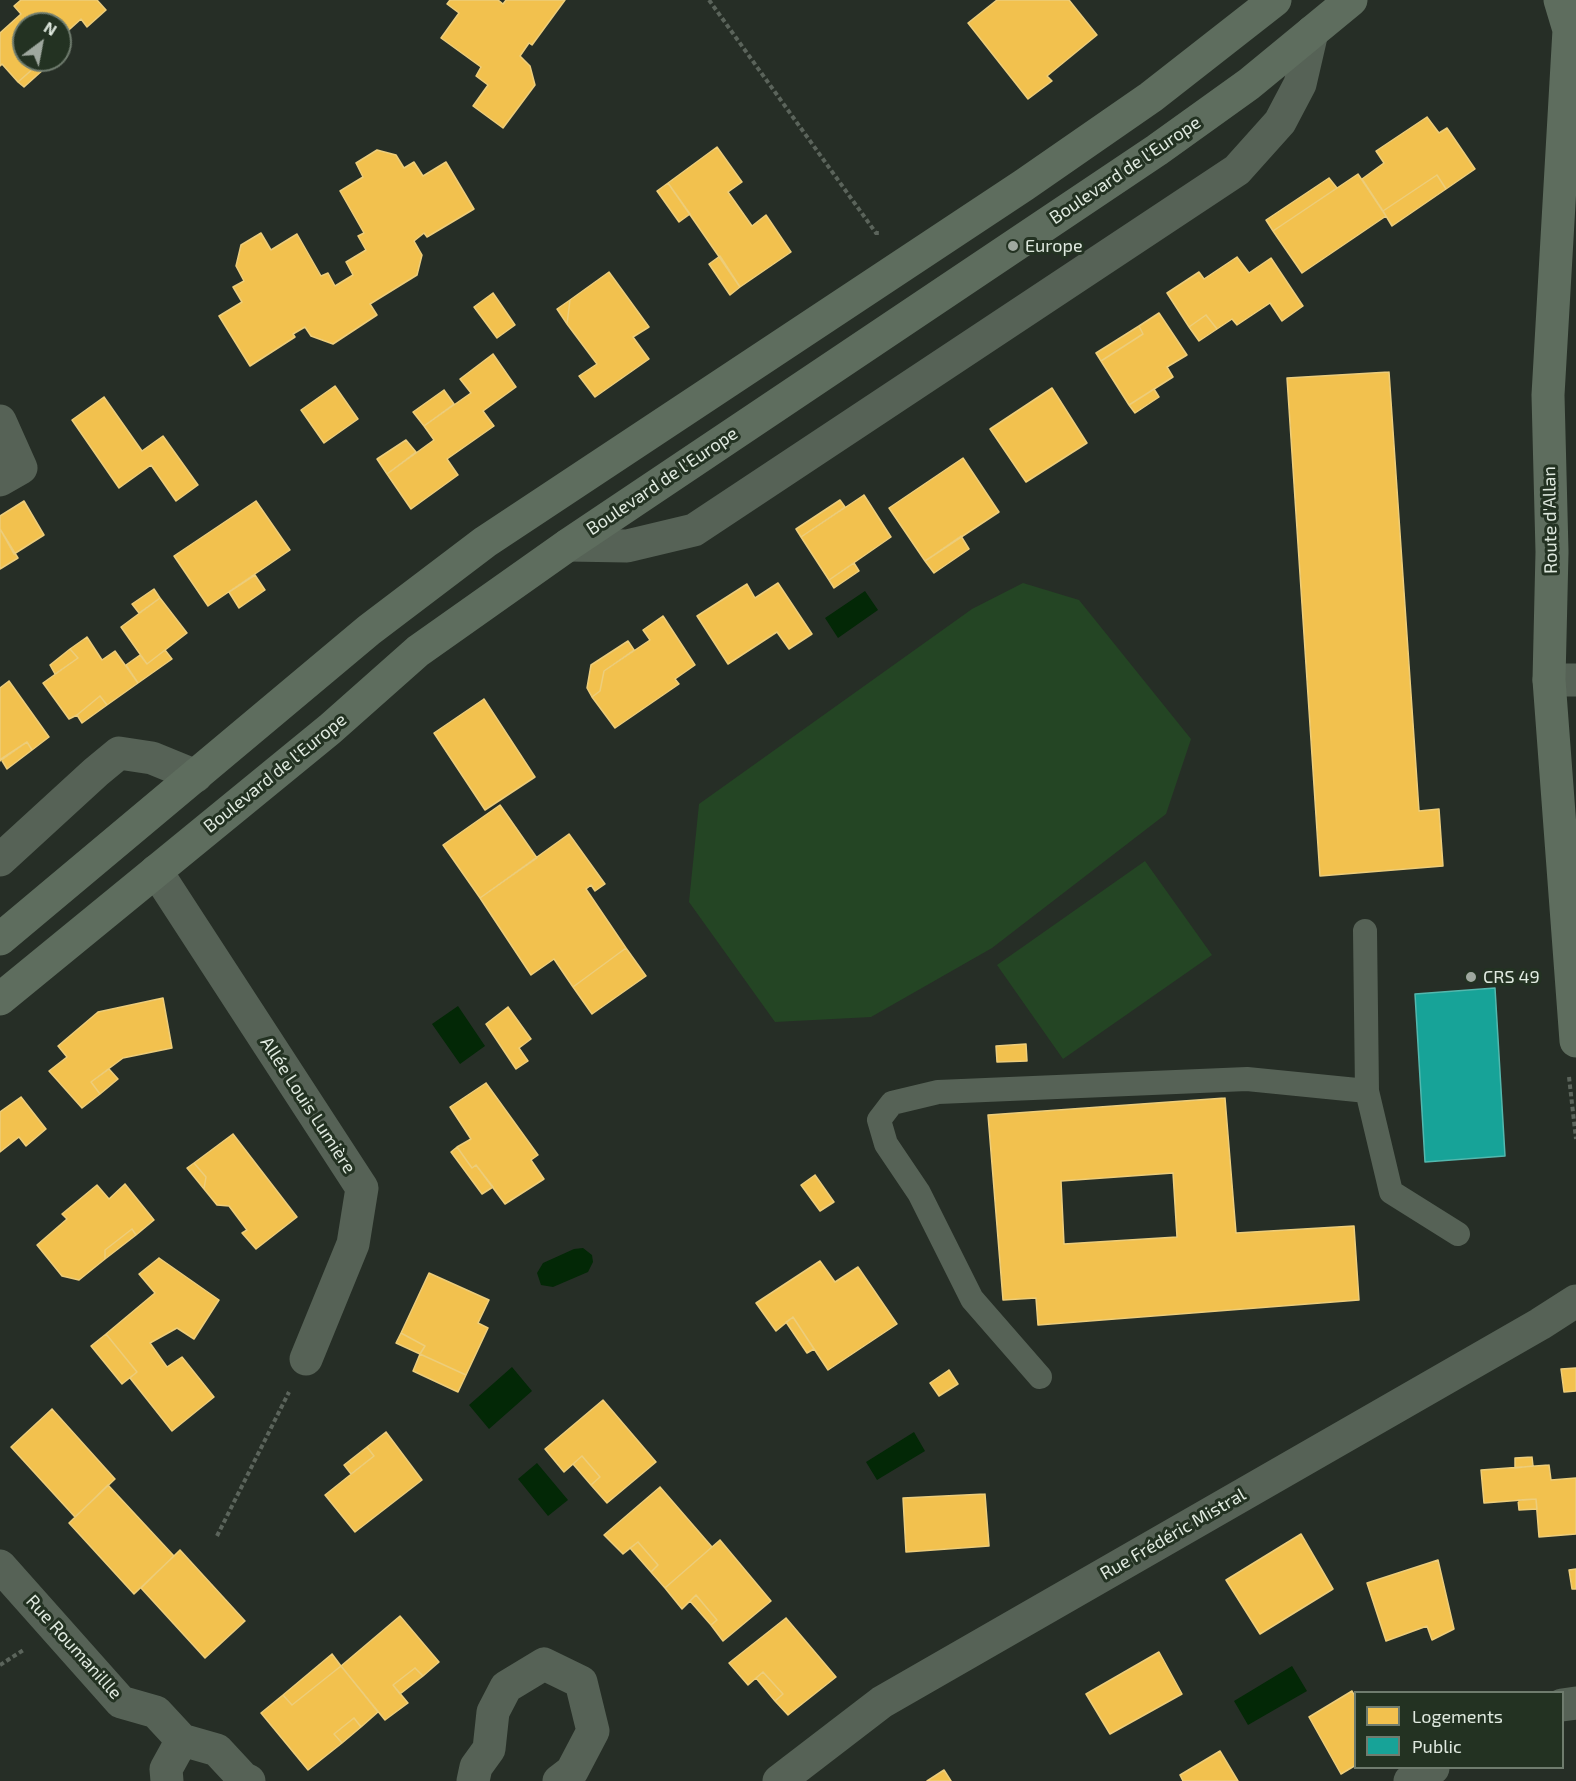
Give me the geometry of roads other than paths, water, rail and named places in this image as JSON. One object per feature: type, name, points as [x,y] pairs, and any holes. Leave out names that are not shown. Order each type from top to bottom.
[{"type":"main road","points":[[0,939],[369,630],[485,542],[1024,185],[1151,97],[1275,0]]},
{"type":"main road","name":"Boulevard de l'Europe","points":[[0,999],[330,729],[418,651],[568,545],[1157,150],[1249,84],[1351,0]]},
{"type":"main road","name":"Route d'Allan","points":[[1560,0],[1569,30],[1548,395],[1552,552],[1563,680],[1576,1041]]},
{"type":"street","points":[[568,545],[627,546],[694,530],[1236,170],[1280,122],[1300,84],[1312,33]]},
{"type":"street","points":[[0,421],[21,468],[0,480]]},
{"type":"street","points":[[0,860],[96,771],[119,753],[152,758],[196,776]]},
{"type":"street","name":"Allée Louis Lumière","points":[[156,871],[362,1188],[353,1244],[306,1359]]},
{"type":"street","name":"Rue Frédéric Mistral","points":[[779,1781],[882,1702],[1576,1301]]},
{"type":"street","name":"Rue Roumanillle","points":[[0,1566],[121,1702],[156,1712],[182,1740]]},
{"type":"street","points":[[473,1781],[476,1767],[489,1749],[493,1712],[506,1687],[544,1664],[581,1682],[593,1731],[572,1771],[559,1781]]},
{"type":"street","points":[[167,1781],[166,1769],[182,1740],[217,1750],[243,1778],[249,1781]]},
{"type":"street","points":[[1410,1781],[1430,1769]]},
{"type":"lane","points":[[1365,931],[1367,1090],[1391,1192],[1458,1234]]},
{"type":"lane","points":[[1040,1377],[972,1299],[919,1193],[886,1144],[879,1120],[892,1103],[938,1092],[1247,1079],[1367,1090]]},
{"type":"place","name":"Europe","points":[[1013,246]]},
{"type":"place","name":"CRS 49","points":[[1471,977]]}]
